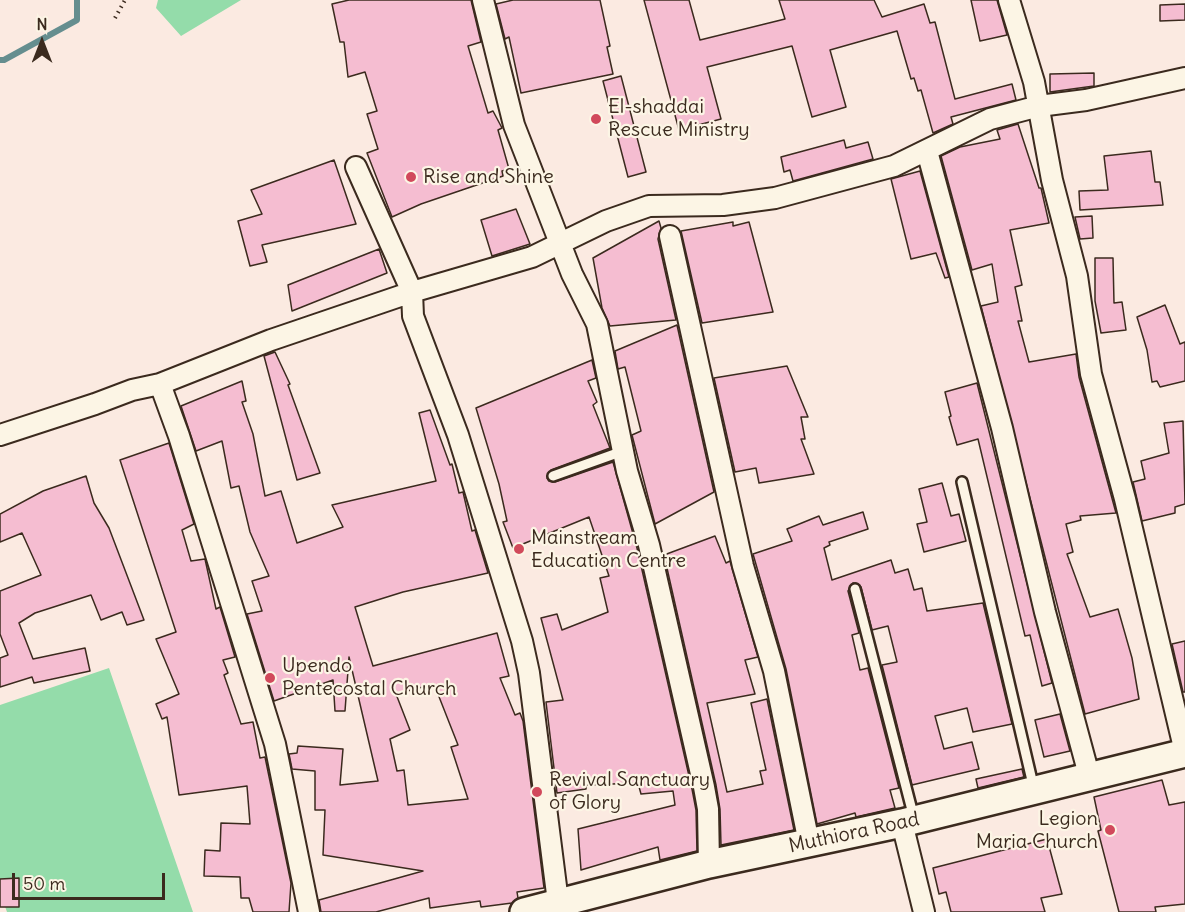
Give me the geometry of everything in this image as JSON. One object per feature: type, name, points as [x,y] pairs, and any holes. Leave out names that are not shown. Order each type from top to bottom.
[{"type":"street","points":[[483,0],[514,125],[559,244],[597,324],[623,451],[649,545],[704,787],[708,809],[709,864]]},
{"type":"street","points":[[1009,0],[1039,106],[1052,180],[1077,276],[1092,374],[1122,488],[1185,753]]},
{"type":"street","points":[[0,435],[62,416],[132,390],[160,384],[271,340],[412,292],[470,273],[496,269],[559,244],[606,221],[649,206],[723,205],[775,198],[894,166],[990,119],[1039,106],[1086,100],[1185,78]]},
{"type":"street","points":[[927,151],[1002,428],[1045,612],[1089,776]]},
{"type":"street","points":[[356,167],[412,292],[413,316],[458,435],[522,640],[529,673],[558,902]]},
{"type":"street","points":[[670,236],[743,566],[774,671],[809,843]]},
{"type":"street","points":[[160,384],[176,427],[275,744],[309,912]]},
{"type":"street","name":"Muthiora Road","points":[[524,912],[709,864],[908,822],[1185,753]]},
{"type":"street","points":[[908,822],[924,912]]},
{"type":"lane","points":[[553,476],[623,451]]},
{"type":"lane","points":[[962,482],[1034,790]]},
{"type":"lane","points":[[855,590],[908,822]]},
{"type":"path","points":[[116,18],[125,0]]},
{"type":"green space","points":[[158,0],[241,0],[181,36],[156,8]]},
{"type":"green space","points":[[109,668],[193,912],[7,912],[0,892],[0,705]]},
{"type":"building","points":[[349,0],[471,0],[481,42],[468,46],[488,113],[493,111],[502,128],[498,130],[509,169],[502,171],[503,176],[421,204],[392,217],[367,153],[378,149],[367,114],[377,111],[365,72],[348,77],[344,42],[340,42],[332,4]]},
{"type":"building","points":[[513,0],[600,0],[610,46],[607,47],[613,74],[521,93],[509,37],[505,39],[496,4]]},
{"type":"building","points":[[644,0],[689,0],[700,40],[785,19],[779,0],[874,0],[882,17],[924,4],[930,23],[935,22],[955,99],[1012,84],[1016,100],[951,117],[953,124],[933,133],[921,90],[918,91],[914,78],[911,79],[897,31],[830,50],[846,107],[812,117],[792,46],[707,67],[721,119],[679,130]]},
{"type":"building","points":[[971,0],[997,0],[1007,35],[980,41]]},
{"type":"building","points":[[1185,4],[1185,20],[1160,21],[1160,5]]},
{"type":"building","points":[[1094,73],[1094,86],[1050,92],[1050,74]]},
{"type":"building","points":[[621,76],[646,172],[628,177],[603,81]]},
{"type":"building","points":[[1018,124],[1039,188],[1041,188],[1049,223],[1010,230],[1022,285],[1015,287],[1022,321],[1018,321],[1029,362],[1076,354],[1079,377],[1116,513],[1080,516],[1081,520],[1066,524],[1073,552],[1067,554],[1090,617],[1118,609],[1132,658],[1139,699],[1085,714],[981,306],[998,302],[992,264],[972,270],[941,156],[960,147],[1000,139],[997,130]]},
{"type":"building","points":[[844,140],[846,148],[868,142],[873,159],[793,181],[790,170],[784,172],[781,157]]},
{"type":"building","points":[[1151,151],[1155,182],[1160,182],[1163,205],[1080,210],[1079,191],[1108,190],[1104,156]]},
{"type":"building","points":[[334,160],[356,224],[262,245],[267,262],[250,266],[238,221],[262,214],[251,190]]},
{"type":"building","points":[[920,171],[949,277],[945,278],[936,253],[911,259],[891,179]]},
{"type":"building","points":[[516,209],[530,244],[492,256],[481,220]]},
{"type":"building","points":[[1092,216],[1093,238],[1080,239],[1075,217]]},
{"type":"building","points":[[659,221],[661,228],[658,239],[676,320],[610,326],[602,308],[593,258]]},
{"type":"building","points":[[733,222],[733,226],[749,222],[773,312],[702,323],[681,231]]},
{"type":"building","points":[[379,249],[387,273],[292,311],[288,285]]},
{"type":"building","points":[[1095,258],[1113,258],[1114,303],[1122,302],[1126,330],[1101,333],[1095,301]]},
{"type":"building","points":[[1165,305],[1180,344],[1185,342],[1185,381],[1160,387],[1157,381],[1152,382],[1147,350],[1137,317]]},
{"type":"building","points":[[677,325],[714,492],[655,524],[632,435],[641,431],[625,367],[618,369],[615,351]]},
{"type":"building","points":[[275,352],[290,384],[288,385],[320,473],[297,480],[264,356]]},
{"type":"building","points":[[592,360],[596,378],[588,381],[597,402],[593,405],[610,448],[551,470],[547,478],[555,482],[613,462],[637,548],[692,789],[696,810],[697,851],[660,860],[658,847],[581,870],[578,829],[675,805],[673,791],[641,794],[638,783],[586,785],[586,789],[557,793],[546,702],[563,700],[541,618],[557,614],[562,630],[608,612],[600,578],[609,576],[589,517],[513,548],[503,522],[507,521],[499,484],[476,408]]},
{"type":"building","points":[[787,366],[808,417],[801,417],[805,439],[801,439],[814,474],[759,483],[756,468],[735,472],[714,378]]},
{"type":"building","points":[[242,381],[246,401],[242,402],[253,434],[265,496],[281,491],[297,543],[343,527],[332,505],[436,481],[419,413],[430,410],[450,465],[452,464],[459,493],[463,492],[472,531],[475,530],[488,573],[403,592],[355,607],[373,666],[497,633],[509,676],[500,678],[515,715],[520,713],[523,721],[544,888],[517,892],[518,898],[512,903],[481,907],[480,901],[430,908],[429,898],[376,912],[321,912],[319,900],[423,871],[323,855],[325,810],[315,810],[315,771],[292,769],[289,754],[297,753],[298,746],[343,749],[340,785],[378,781],[349,657],[345,711],[335,711],[333,680],[274,701],[247,614],[262,611],[252,581],[269,576],[250,532],[239,486],[231,488],[222,441],[196,451],[181,406]],"holes":[[[434,684],[458,745],[451,747],[468,799],[408,805],[404,770],[397,771],[390,739],[410,730],[396,694]]]},
{"type":"building","points":[[977,383],[1052,683],[1042,686],[1030,635],[1025,636],[978,439],[957,445],[949,417],[951,416],[945,392]]},
{"type":"building","points":[[1183,421],[1185,504],[1175,507],[1175,513],[1142,521],[1133,482],[1145,479],[1141,461],[1169,453],[1164,423]]},
{"type":"building","points":[[169,443],[194,524],[182,530],[191,561],[205,559],[216,609],[220,607],[235,657],[223,660],[228,673],[224,675],[241,724],[253,722],[260,758],[265,757],[291,883],[289,912],[253,912],[249,898],[241,898],[240,877],[204,876],[205,850],[220,851],[221,823],[250,824],[247,786],[179,795],[167,717],[162,719],[156,704],[179,694],[156,639],[176,632],[120,460]]},
{"type":"building","points":[[86,476],[94,503],[109,528],[144,620],[127,625],[122,612],[101,620],[91,595],[35,613],[19,623],[33,659],[85,648],[90,671],[34,683],[32,677],[0,687],[0,658],[8,655],[0,634],[0,591],[41,575],[22,533],[0,542],[0,514],[43,491]]},
{"type":"building","points":[[942,483],[951,516],[959,514],[966,541],[924,552],[917,524],[927,522],[919,489]]},
{"type":"building","points":[[863,512],[868,529],[829,542],[830,545],[824,548],[832,580],[891,560],[895,573],[908,569],[914,590],[922,588],[927,611],[983,603],[1012,724],[973,732],[967,708],[935,716],[944,749],[972,742],[979,769],[912,785],[882,665],[897,662],[888,626],[872,630],[861,587],[853,583],[848,591],[859,633],[852,635],[860,670],[868,668],[899,788],[890,790],[895,808],[856,817],[855,813],[817,824],[786,669],[753,554],[792,541],[787,529],[819,516],[823,525]]},
{"type":"building","points":[[715,536],[726,563],[730,561],[758,657],[745,660],[755,694],[707,703],[727,792],[763,784],[760,771],[766,770],[751,703],[767,699],[794,830],[721,845],[720,809],[716,785],[664,555]]},
{"type":"building","points":[[1185,641],[1185,692],[1183,692],[1172,644]]},
{"type":"building","points":[[1060,714],[1070,751],[1044,757],[1035,720]]},
{"type":"building","points":[[1022,769],[1024,777],[978,788],[976,779]]},
{"type":"building","points":[[1162,780],[1169,805],[1185,802],[1185,904],[1155,907],[1156,912],[1119,912],[1098,831],[1101,830],[1094,797]]},
{"type":"building","points":[[1047,839],[1062,894],[1041,898],[1045,912],[951,912],[946,892],[939,894],[933,868]]},
{"type":"building","points":[[19,878],[19,907],[0,907],[0,879]]},
{"type":"waterway","points":[[0,60],[4,60],[77,20],[77,0]]},
{"type":"place","name":"El-shaddai Rescue Ministry","points":[[596,119]]},
{"type":"place","name":"Rise and Shine","points":[[411,177]]},
{"type":"place","name":"Mainstream Education Centre","points":[[519,549]]},
{"type":"place","name":"Upendo Pentecostal Church","points":[[270,678]]},
{"type":"place","name":"Revival Sanctuary of Glory","points":[[537,792]]},
{"type":"place","name":"Legion Maria Church","points":[[1110,830]]}]
